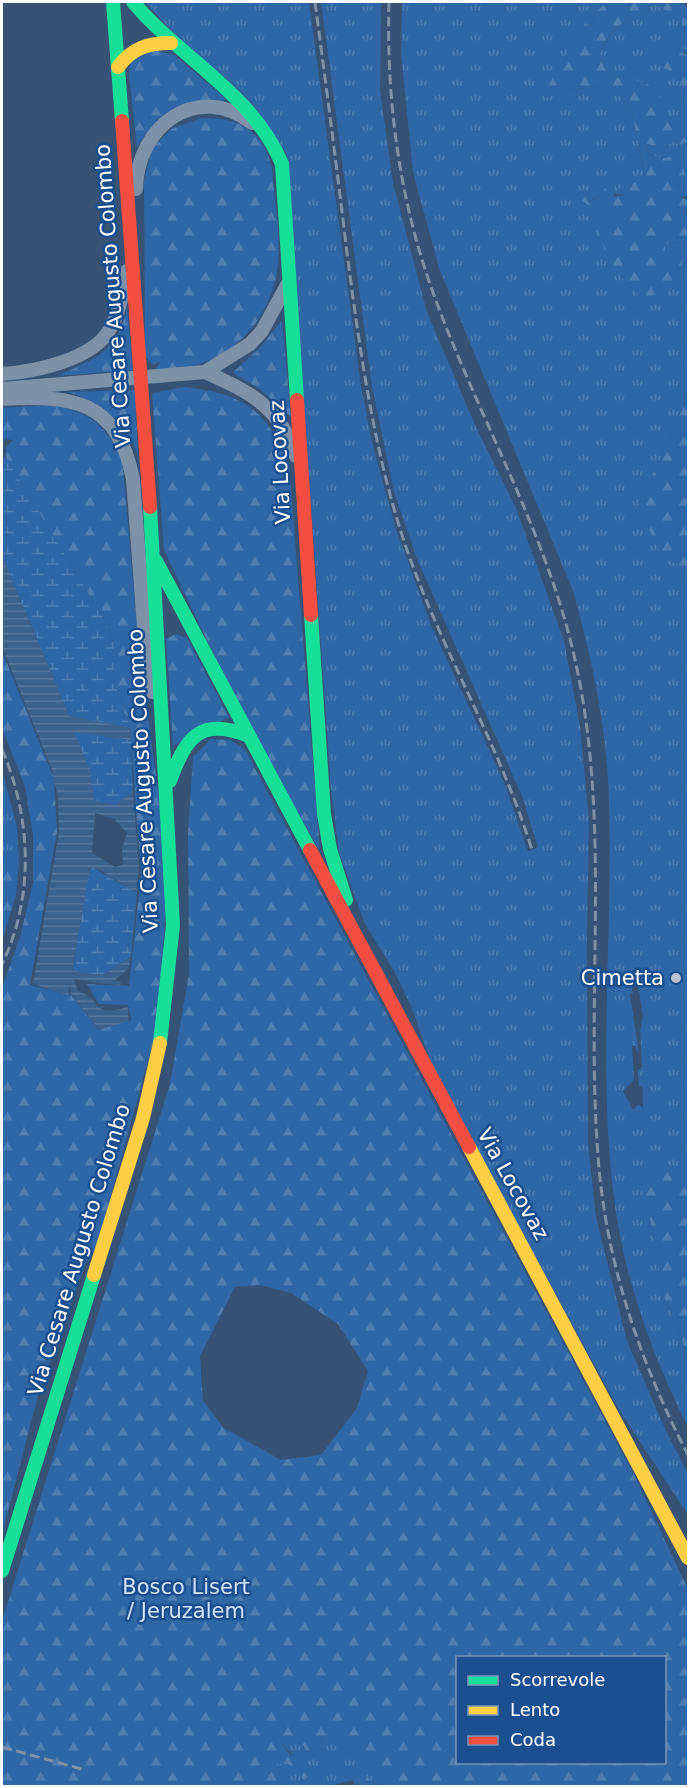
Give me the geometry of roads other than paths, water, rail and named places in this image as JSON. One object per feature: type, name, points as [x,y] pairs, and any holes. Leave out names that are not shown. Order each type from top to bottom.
[{"type":"main road","name":"Via Cesare Augusto Colombo","points":[[2,1571],[143,1118],[163,1028],[173,925],[153,555],[113,2]]},
{"type":"main road","name":"Via Locovaz","points":[[134,2],[152,26],[250,111],[270,132],[278,147],[282,164],[291,276],[301,471],[324,814],[340,883],[376,973]]},
{"type":"main road","points":[[118,67],[126,56],[144,44],[171,43]]},
{"type":"main road","name":"Via Locovaz","points":[[153,555],[246,735],[614,1415],[688,1558]]},
{"type":"main road","points":[[167,790],[180,752],[199,732],[210,727],[220,727],[246,735]]},
{"type":"main road","name":"Via Locovaz","points":[[614,1415],[688,1529]]},
{"type":"street","points":[[133,274],[137,234],[136,171],[140,156],[156,129],[170,118],[183,112],[212,108],[230,112],[254,124],[265,138],[274,157],[283,268],[280,300]]},
{"type":"street","points":[[2,374],[54,366],[86,352],[110,330],[122,295],[131,251]]},
{"type":"street","points":[[198,374],[250,344],[262,331],[291,276]]},
{"type":"street","points":[[2,389],[198,374],[244,389],[272,411],[283,426],[301,471]]},
{"type":"street","points":[[2,399],[63,398],[85,405],[103,417],[118,433],[128,454],[133,479],[146,653],[163,745]]},
{"type":"railway","points":[[315,2],[361,354],[388,486],[411,562],[445,644],[501,766],[532,850]]},
{"type":"railway","points":[[389,2],[393,115],[404,189],[423,262],[453,344],[531,524],[564,616],[576,664],[587,726],[593,789],[595,1105],[604,1206],[619,1280],[642,1352],[688,1455]]},
{"type":"railway","points":[[2,749],[19,802],[25,856],[20,911],[13,938],[2,964]]},
{"type":"railway","points":[[2,1747],[85,1770]]},
{"type":"place","name":"Cimetta","points":[[676,978]]},
{"type":"park label","name":"Bosco Lisert / Jeruzalem","points":[[186,1599]]}]
